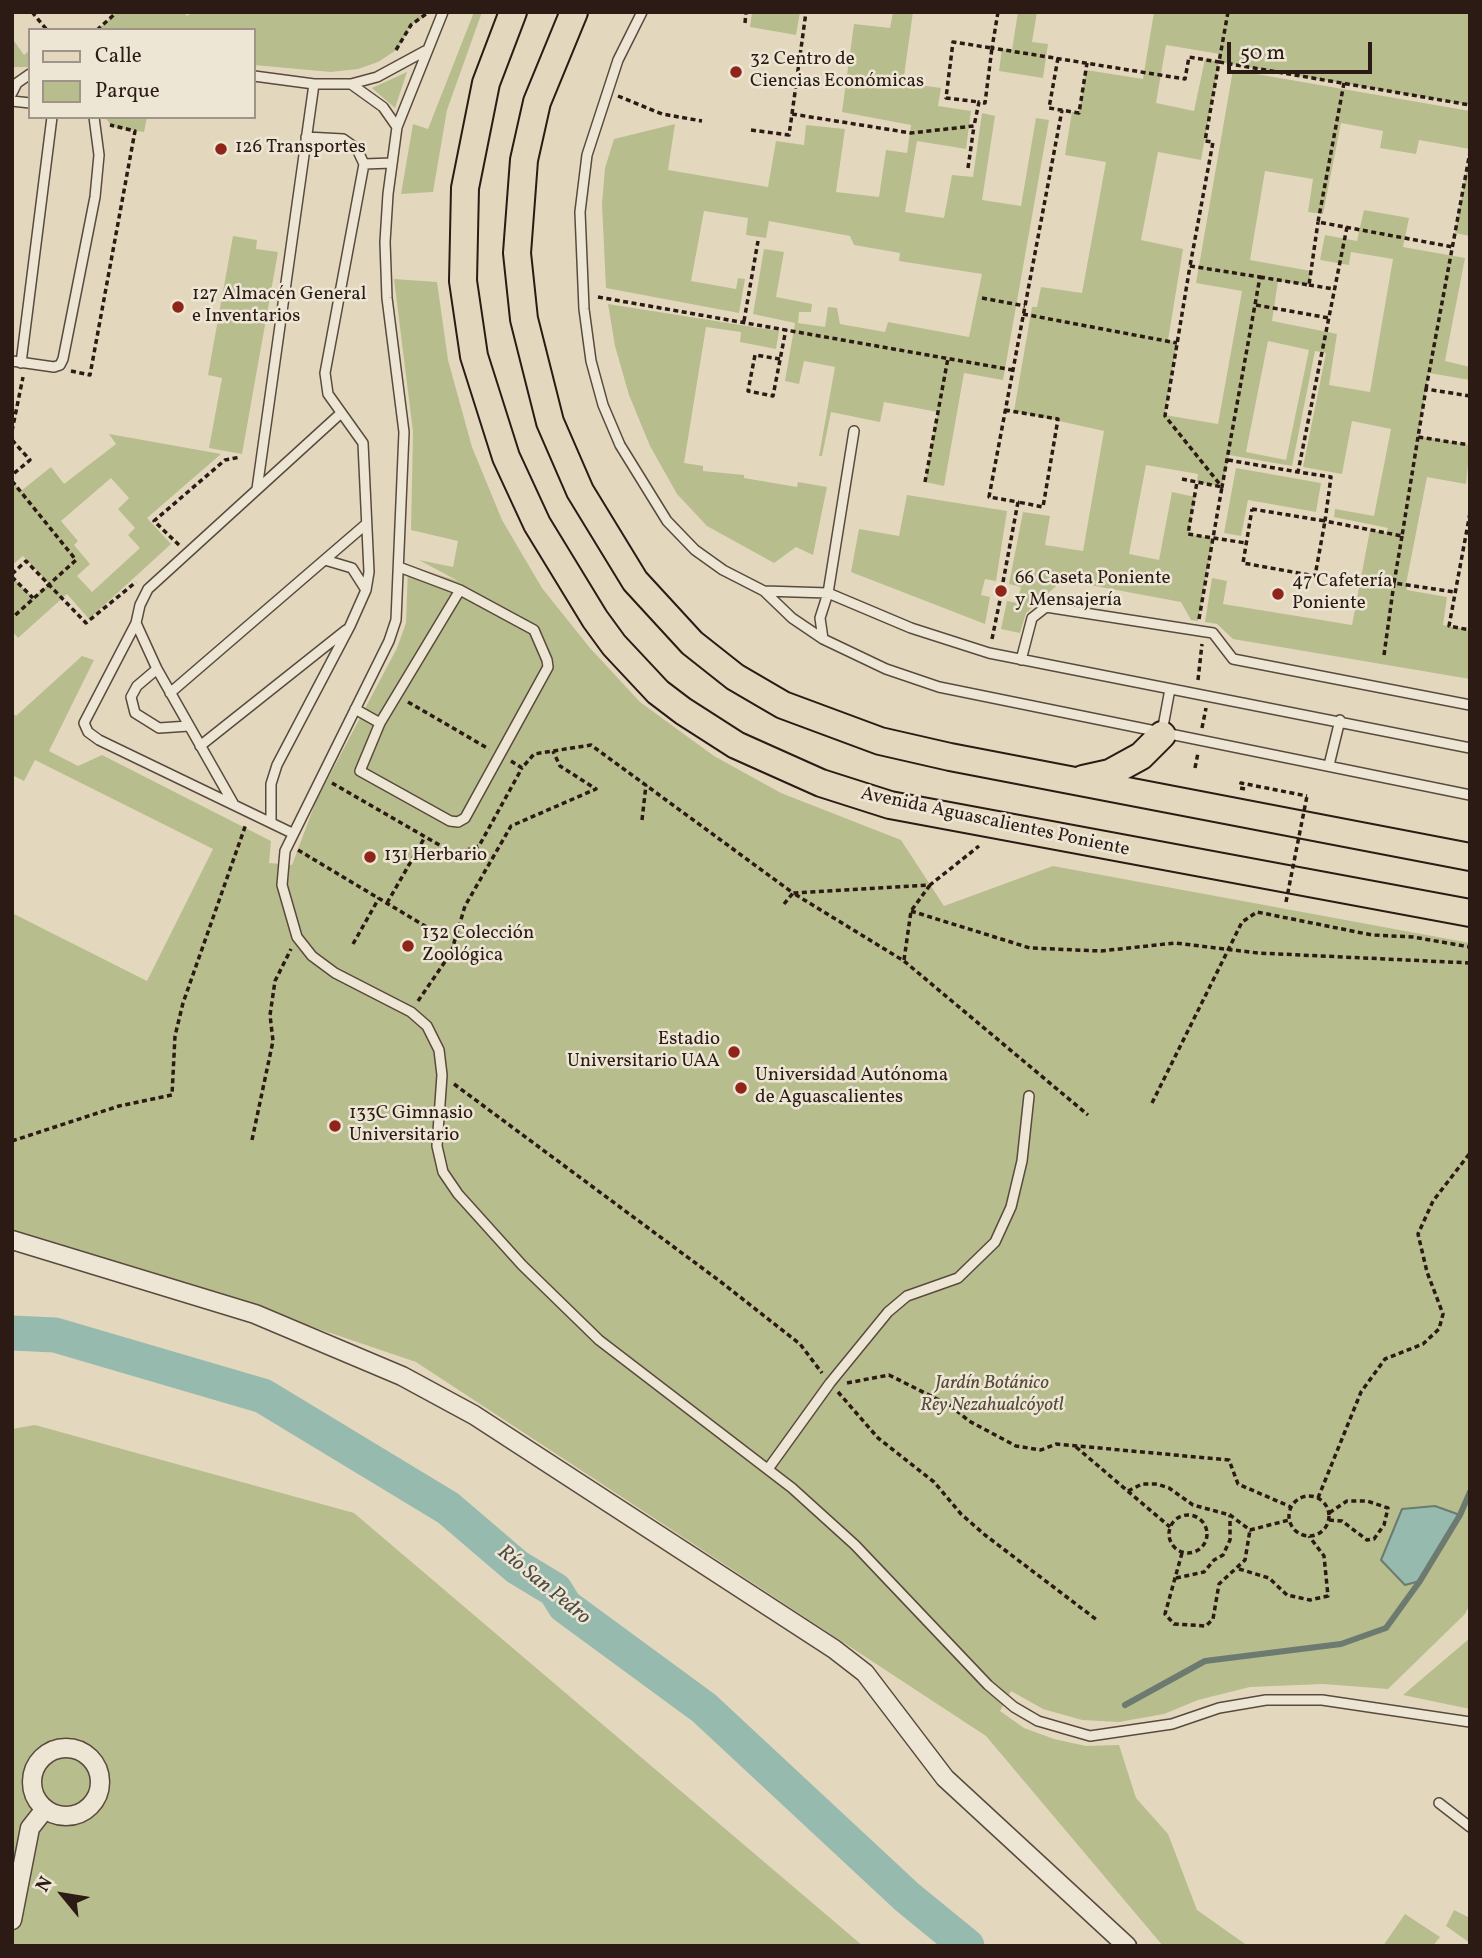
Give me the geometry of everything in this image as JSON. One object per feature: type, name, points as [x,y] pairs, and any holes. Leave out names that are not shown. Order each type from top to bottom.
[{"type":"main road","name":"Avenida Aguascalientes Poniente","points":[[513,12],[496,53],[477,118],[465,188],[462,250],[467,318],[474,356],[506,457],[556,558],[595,618],[635,669],[658,692],[709,729],[793,771],[890,805],[1470,913]]},
{"type":"main road","points":[[574,12],[537,102],[519,190],[517,253],[531,351],[539,387],[563,456],[598,525],[635,581],[692,643],[759,692],[847,731],[915,750],[1470,857]]},
{"type":"main road","points":[[1074,781],[1110,773],[1141,756],[1162,735]]},
{"type":"street","points":[[12,1240],[255,1314],[402,1376],[474,1415],[834,1648],[865,1673],[945,1777],[1127,1946]]},
{"type":"street","points":[[12,1920],[30,1828],[45,1809]]},
{"type":"lane","points":[[443,12],[425,51],[397,127],[385,242],[387,298],[404,432],[396,620],[389,641],[288,843],[282,885],[297,937],[312,956],[335,973],[411,1012],[427,1026],[439,1050],[442,1075],[437,1146],[443,1172],[458,1194],[522,1265],[599,1340],[768,1469],[855,1545],[988,1685],[1014,1707],[1059,1728],[1090,1736],[1172,1724],[1219,1708],[1266,1700],[1322,1700],[1470,1722]]},
{"type":"lane","points":[[642,12],[607,89],[585,166],[580,212],[582,295],[591,361],[603,405],[643,487],[667,521],[695,551],[723,570],[764,591],[792,618],[823,639],[886,669],[939,687],[1162,735],[1329,765],[1470,795]]},
{"type":"lane","points":[[256,76],[314,84],[351,85],[387,72],[425,51]]},
{"type":"lane","points":[[12,93],[17,83],[28,75]]},
{"type":"lane","points":[[257,489],[314,84]]},
{"type":"lane","points":[[351,85],[383,107],[397,127]]},
{"type":"lane","points":[[52,119],[19,366],[54,367],[60,365],[63,359],[95,197],[99,155],[94,119]]},
{"type":"lane","points":[[271,822],[271,784],[277,765],[350,626],[366,590],[369,572],[363,443],[328,394],[326,373],[364,164],[357,149],[343,139],[306,137]]},
{"type":"lane","points":[[364,164],[392,163]]},
{"type":"lane","points":[[292,833],[88,732],[85,723],[89,710],[136,623],[139,605],[148,589],[340,414]]},
{"type":"lane","points":[[823,639],[820,618],[828,593],[854,431]]},
{"type":"lane","points":[[170,693],[365,525]]},
{"type":"lane","points":[[325,559],[352,568],[366,590]]},
{"type":"lane","points":[[399,566],[460,590],[534,630],[547,660],[548,667],[465,818],[458,822],[450,821],[360,771],[380,723],[460,590]]},
{"type":"lane","points":[[764,591],[828,593],[911,628],[989,653],[1208,697],[1340,720],[1470,748]]},
{"type":"lane","points":[[1021,660],[1032,618],[1046,607],[1213,633],[1233,659],[1470,705]]},
{"type":"lane","points":[[136,623],[157,669],[233,804]]},
{"type":"lane","points":[[200,746],[350,626]]},
{"type":"lane","points":[[157,669],[137,686],[131,697],[135,713],[159,728],[189,726]]},
{"type":"lane","points":[[1162,735],[1170,689]]},
{"type":"lane","points":[[355,709],[380,723]]},
{"type":"lane","points":[[1329,765],[1340,720]]},
{"type":"lane","points":[[768,1469],[830,1383],[888,1312],[907,1296],[958,1278],[995,1242],[1011,1207],[1022,1161],[1029,1096]]},
{"type":"lane","points":[[1439,1802],[1470,1827]]},
{"type":"path","points":[[32,12],[45,28]]},
{"type":"path","points":[[99,28],[117,12]]},
{"type":"path","points":[[388,55],[398,49],[411,25],[426,16],[426,12]]},
{"type":"path","points":[[745,23],[747,12]]},
{"type":"path","points":[[751,130],[789,135],[806,12]]},
{"type":"path","points":[[998,12],[992,48],[985,103],[946,98],[953,42],[992,48],[1058,58],[1185,79],[1189,57],[1470,104]]},
{"type":"path","points":[[1222,487],[1165,416],[1213,142],[1205,141],[1228,12]]},
{"type":"path","points":[[1058,58],[1049,108],[1079,113],[1087,63]]},
{"type":"path","points":[[1309,285],[1318,222],[1345,82]]},
{"type":"path","points":[[607,89],[628,101],[662,114],[702,121]]},
{"type":"path","points":[[968,168],[979,102]]},
{"type":"path","points":[[1005,410],[1058,419],[1043,507],[989,497],[1005,410],[1013,370],[1023,314],[1062,110]]},
{"type":"path","points":[[792,114],[911,133],[974,126]]},
{"type":"path","points":[[61,369],[90,375],[135,131],[112,127],[105,119]]},
{"type":"path","points":[[1384,655],[1426,389],[1467,180],[1470,152]]},
{"type":"path","points":[[1318,222],[1453,247]]},
{"type":"path","points":[[1298,472],[1347,227]]},
{"type":"path","points":[[744,321],[758,241]]},
{"type":"path","points":[[1190,266],[1335,289]]},
{"type":"path","points":[[1195,768],[1210,685],[1198,683],[1204,645],[1194,643],[1260,277]]},
{"type":"path","points":[[582,295],[786,328],[1013,370]]},
{"type":"path","points":[[982,298],[1025,306]]},
{"type":"path","points":[[1256,305],[1329,318]]},
{"type":"path","points":[[1023,314],[1177,343]]},
{"type":"path","points":[[780,359],[755,355],[748,391],[773,396],[786,328]]},
{"type":"path","points":[[925,482],[948,358]]},
{"type":"path","points":[[12,431],[19,366]]},
{"type":"path","points":[[1426,389],[1470,396]]},
{"type":"path","points":[[1418,437],[1470,445]]},
{"type":"path","points":[[12,440],[30,460],[12,475]]},
{"type":"path","points":[[169,554],[179,545],[154,521],[225,460],[241,457]]},
{"type":"path","points":[[1228,460],[1331,477],[1325,521],[1315,576],[1243,563],[1252,509],[1325,521],[1402,536]]},
{"type":"path","points":[[1182,480],[1222,487]]},
{"type":"path","points":[[12,481],[76,560],[12,618]]},
{"type":"path","points":[[1197,482],[1188,534],[1246,543]]},
{"type":"path","points":[[1003,582],[1018,502]]},
{"type":"path","points":[[1470,513],[1449,626],[1470,630]]},
{"type":"path","points":[[33,598],[12,576],[26,561],[86,623],[139,579]]},
{"type":"path","points":[[1394,583],[1455,592]]},
{"type":"path","points":[[989,653],[1000,600]]},
{"type":"path","points":[[397,696],[522,768],[534,754],[591,745],[793,893],[904,961],[1088,1115]]},
{"type":"path","points":[[411,1012],[451,953],[465,906],[511,826],[596,789],[560,766],[553,751]]},
{"type":"path","points":[[1286,902],[1307,796],[1241,783],[1240,788],[1299,800]]},
{"type":"path","points":[[642,820],[646,785]]},
{"type":"path","points":[[12,1141],[119,1106],[172,1095],[175,1036],[183,1003],[201,958],[237,841],[251,812]]},
{"type":"path","points":[[904,961],[911,911],[930,885],[1002,827]]},
{"type":"path","points":[[387,903],[425,837]]},
{"type":"path","points":[[288,843],[440,935]]},
{"type":"path","points":[[784,904],[793,893],[930,885]]},
{"type":"path","points":[[352,944],[379,898]]},
{"type":"path","points":[[911,911],[1030,948],[1101,951],[1175,943],[1228,949],[1470,963]]},
{"type":"path","points":[[1152,1103],[1242,922],[1257,912],[1372,935],[1413,937],[1470,947]]},
{"type":"path","points":[[251,1140],[273,1041],[270,1015],[275,981],[292,948]]},
{"type":"path","points":[[442,1075],[800,1344],[878,1438],[934,1482],[977,1528],[1097,1620]]},
{"type":"path","points":[[1318,1498],[1361,1392],[1385,1359],[1423,1344],[1439,1329],[1443,1314],[1427,1272],[1418,1234],[1433,1201],[1470,1153]]},
{"type":"path","points":[[830,1383],[854,1382],[889,1375],[951,1406],[969,1420],[1016,1446],[1041,1450],[1056,1444],[1229,1460],[1238,1484],[1291,1507]]},
{"type":"path","points":[[1074,1446],[1170,1527]]},
{"type":"path","points":[[1128,1491],[1142,1484],[1157,1484],[1169,1488],[1193,1505],[1230,1515],[1250,1530]]},
{"type":"path","points":[[1238,1569],[1269,1578],[1287,1595],[1310,1600],[1328,1596],[1324,1556],[1309,1536],[1296,1532],[1289,1520],[1291,1507],[1306,1495],[1318,1498],[1329,1513],[1329,1520],[1322,1531],[1309,1536]]},
{"type":"path","points":[[1329,1513],[1347,1501],[1367,1502],[1388,1508],[1384,1525],[1374,1539],[1367,1540],[1342,1521],[1329,1520]]},
{"type":"path","points":[[1191,1515],[1205,1527],[1206,1539],[1200,1549],[1182,1553],[1169,1540],[1170,1527],[1178,1518],[1191,1515]]},
{"type":"path","points":[[1177,1578],[1204,1572],[1214,1560],[1223,1555],[1230,1540],[1230,1515]]},
{"type":"path","points":[[1250,1530],[1289,1520]]},
{"type":"path","points":[[1182,1553],[1165,1614],[1174,1625],[1206,1626],[1213,1619],[1219,1584],[1245,1560],[1250,1530]]},
{"type":"green space","points":[[117,12],[184,12],[187,16],[192,12],[426,12],[426,16],[411,25],[398,49],[378,62],[358,69],[331,72],[256,65],[256,28],[99,28]]},
{"type":"green space","points":[[474,12],[482,12],[447,110],[433,192],[401,194],[413,124],[428,129]]},
{"type":"green space","points":[[752,12],[800,12],[796,35],[750,27]]},
{"type":"green space","points":[[893,12],[913,12],[903,83],[941,88],[938,106],[971,111],[966,149],[917,141],[905,212],[944,218],[952,175],[973,177],[982,113],[995,116],[982,200],[1021,206],[1036,118],[1049,120],[1003,380],[964,373],[944,486],[925,482],[938,412],[884,402],[880,422],[831,412],[822,456],[819,456],[835,367],[804,361],[799,384],[785,381],[795,323],[753,314],[764,249],[784,252],[776,297],[812,304],[811,312],[799,312],[798,323],[825,327],[828,307],[837,308],[840,324],[885,332],[888,322],[969,337],[982,274],[899,261],[900,253],[854,245],[850,236],[769,221],[766,238],[746,235],[748,218],[704,211],[691,281],[736,289],[738,278],[745,279],[739,313],[606,288],[602,204],[605,168],[614,139],[675,124],[668,170],[768,187],[776,141],[804,145],[806,125],[845,129],[836,192],[879,197],[886,150],[907,153],[911,125],[842,112],[854,24],[890,28]]},
{"type":"green space","points":[[1018,12],[1037,12],[1032,42],[1048,44],[1043,78],[999,71],[1002,49],[1012,50]]},
{"type":"green space","points":[[1154,12],[1470,12],[1470,105],[1219,62],[1201,160],[1158,152],[1141,240],[1183,249],[1168,340],[1177,343],[1165,415],[1218,424],[1242,291],[1196,283],[1233,70],[1470,111],[1470,149],[1419,140],[1416,154],[1380,148],[1383,131],[1341,123],[1323,214],[1308,212],[1313,179],[1265,171],[1250,260],[1311,271],[1309,285],[1278,281],[1272,321],[1337,334],[1329,385],[1370,392],[1393,259],[1351,252],[1349,265],[1320,260],[1325,235],[1357,241],[1364,210],[1409,218],[1403,247],[1465,258],[1445,361],[1470,367],[1470,380],[1429,373],[1418,436],[1470,445],[1466,484],[1427,477],[1406,584],[1407,590],[1447,597],[1443,625],[1470,630],[1470,679],[1233,639],[1217,624],[1205,622],[1212,578],[1227,581],[1223,604],[1352,625],[1370,530],[1386,533],[1388,528],[1334,517],[1335,509],[1374,516],[1391,429],[1352,421],[1342,474],[1303,467],[1326,353],[1315,351],[1292,466],[1229,455],[1222,487],[1197,482],[1198,474],[1146,465],[1129,554],[1159,560],[1172,492],[1195,497],[1188,534],[1213,538],[1198,621],[1191,620],[1181,602],[1063,580],[1026,613],[1020,633],[1001,629],[1007,601],[1017,603],[1021,587],[1009,584],[1023,512],[1050,516],[1045,545],[1083,551],[1104,431],[1014,411],[1032,307],[1037,307],[1041,287],[1082,293],[1106,162],[1065,155],[1072,112],[1079,112],[1086,70],[1143,79]],"holes":[[[1166,45],[1220,54],[1219,62],[1205,59],[1194,111],[1156,103]],[[1268,341],[1309,350],[1286,460],[1246,452]]]},
{"type":"green space","points":[[12,38],[24,55],[28,52],[28,67],[12,67]]},
{"type":"green space","points":[[407,72],[395,108],[372,88]]},
{"type":"green space","points":[[106,119],[147,119],[144,132],[112,127]]},
{"type":"green space","points":[[1470,152],[1470,236],[1455,233]]},
{"type":"green space","points":[[233,236],[257,240],[256,249],[278,252],[242,454],[209,448],[222,378],[208,375]]},
{"type":"green space","name":"Universidad Autónoma de Aguascalientes","points":[[394,279],[437,282],[448,360],[472,447],[502,520],[542,588],[590,648],[640,702],[714,756],[781,793],[901,840],[944,906],[1053,866],[1470,943],[1470,1604],[1465,1614],[1388,1689],[1323,1684],[1250,1687],[1198,1700],[1164,1714],[1119,1722],[1082,1720],[1043,1709],[1011,1691],[1000,1711],[1024,1728],[1054,1739],[1086,1746],[1119,1745],[1136,1798],[1168,1834],[1197,1910],[1248,1946],[1163,1946],[986,1736],[416,1362],[136,1267],[12,1233],[12,913],[147,981],[213,849],[35,760],[24,781],[12,775],[12,712],[16,716],[82,656],[94,660],[49,751],[78,766],[102,755],[271,841],[269,863],[292,865],[316,801],[397,648],[406,623],[408,565],[458,581],[419,560],[453,567],[458,541],[411,530],[413,432]]},
{"type":"green space","points":[[608,304],[779,331],[776,349],[740,342],[741,332],[706,327],[684,463],[703,466],[703,471],[744,475],[744,478],[797,487],[798,482],[827,487],[813,555],[796,547],[774,563],[707,526],[677,494],[650,446],[629,395],[615,346]]},
{"type":"green space","points":[[109,434],[221,454],[147,518],[171,544],[89,619],[67,594],[18,638],[12,631],[12,577],[33,598],[49,584],[23,556],[12,565],[12,481],[21,491],[51,467],[64,484],[116,444]],"holes":[[[111,478],[129,498],[118,509],[135,528],[128,535],[140,548],[92,592],[77,576],[90,564],[74,545],[78,541],[61,521]]]},
{"type":"green space","points":[[1236,468],[1321,483],[1316,512],[1248,500],[1241,536],[1224,533]]},
{"type":"green space","points":[[907,495],[1007,511],[996,581],[985,579],[981,595],[990,597],[985,624],[851,572],[859,529],[899,536]]},
{"type":"green space","points":[[35,1425],[354,1513],[863,1946],[12,1946],[12,1429]]},
{"type":"green space","points":[[1470,1638],[1470,1709],[1403,1695]]},
{"type":"green space","points":[[1454,1910],[1470,1918],[1470,1943],[1446,1926]]},
{"type":"green space","points":[[1405,1914],[1440,1937],[1433,1946],[1383,1946]]},
{"type":"water","points":[[1435,1506],[1460,1515],[1420,1581],[1405,1585],[1381,1560],[1402,1509]]},
{"type":"waterway","name":"Río San Pedro","points":[[12,1333],[55,1335],[263,1396],[448,1508],[517,1567],[555,1590],[565,1606],[704,1708],[907,1897],[967,1946]]},
{"type":"waterway","points":[[1125,1705],[1205,1661],[1341,1644],[1386,1628],[1420,1581],[1460,1515],[1470,1492]]},
{"type":"place","name":"32 Centro de Ciencias Económicas","points":[[736,72]]},
{"type":"place","name":"126 Transportes","points":[[221,149]]},
{"type":"place","name":"127 Almacén General e Inventarios","points":[[178,307]]},
{"type":"place","name":"66 Caseta Poniente y Mensajería","points":[[1001,591]]},
{"type":"place","name":"47 Cafetería Poniente","points":[[1278,594]]},
{"type":"place","name":"131 Herbario","points":[[370,857]]},
{"type":"place","name":"132 Colección Zoológica","points":[[408,946]]},
{"type":"place","name":"Estadio Universitario UAA","points":[[734,1052]]},
{"type":"place","name":"Universidad Autónoma de Aguascalientes","points":[[741,1088]]},
{"type":"place","name":"133C Gimnasio Universitario","points":[[335,1126]]},
{"type":"park label","name":"Jardín Botánico Rey Nezahualcóyotl","points":[[992,1396]]}]
